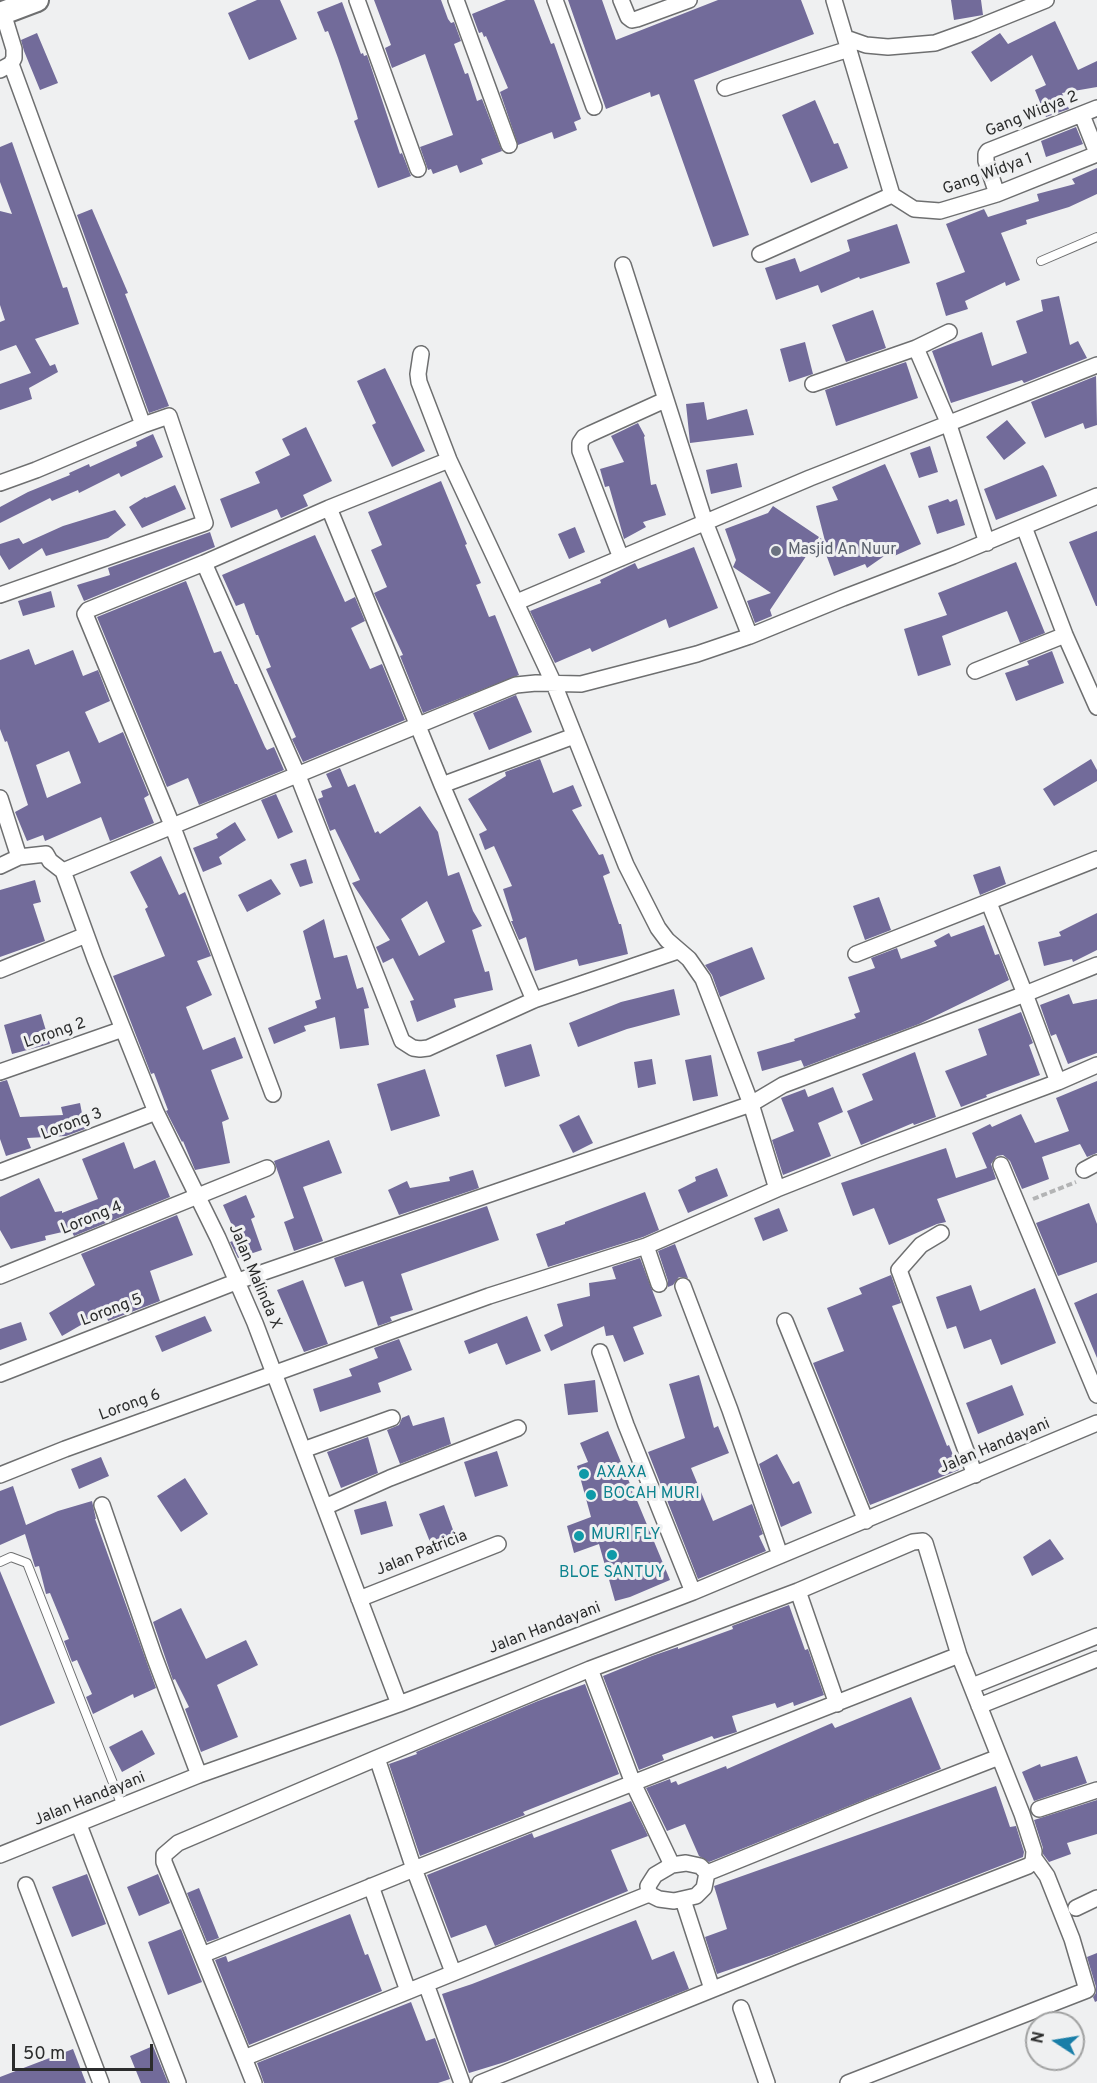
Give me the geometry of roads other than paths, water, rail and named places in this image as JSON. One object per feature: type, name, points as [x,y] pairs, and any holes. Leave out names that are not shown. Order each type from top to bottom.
[{"type":"street","points":[[37,0],[1,13],[14,49],[14,58],[6,67],[143,425]]},
{"type":"street","points":[[357,0],[418,169]]},
{"type":"street","points":[[456,0],[509,145]]},
{"type":"street","points":[[555,0],[594,108]]},
{"type":"street","points":[[621,0],[628,17],[632,20],[689,0]]},
{"type":"street","points":[[760,254],[892,195],[834,0]]},
{"type":"street","points":[[725,88],[847,44],[888,47],[935,43],[1046,0]]},
{"type":"street","name":"Gang Widya 2","points":[[997,194],[986,161],[988,151],[1097,108]]},
{"type":"street","points":[[1082,115],[1097,153]]},
{"type":"street","name":"Gang Widya 1","points":[[892,195],[908,206],[932,212],[940,211],[997,194],[1097,153]]},
{"type":"street","points":[[623,265],[664,400],[692,477],[705,522],[750,636]]},
{"type":"street","points":[[813,384],[915,348],[949,332]]},
{"type":"street","points":[[915,348],[948,422],[987,543]]},
{"type":"street","points":[[421,354],[419,382],[449,460],[554,684],[627,865],[658,928],[678,951],[689,959],[703,979],[751,1104],[777,1190]]},
{"type":"street","points":[[517,602],[948,422],[1097,364]]},
{"type":"street","points":[[621,558],[580,451],[580,443],[584,437],[664,400]]},
{"type":"street","points":[[0,483],[169,416],[205,524],[0,595]]},
{"type":"street","points":[[273,1094],[172,825],[85,614],[88,610],[204,563],[329,508],[449,460]]},
{"type":"street","points":[[0,866],[19,857],[46,854],[50,861],[63,871],[516,685],[588,682],[697,654],[750,636],[987,543],[1097,496]]},
{"type":"street","points":[[329,508],[442,785],[534,1000]]},
{"type":"street","points":[[1024,527],[1065,635],[1097,707]]},
{"type":"street","points":[[204,563],[298,776],[402,1041],[413,1048],[428,1048],[534,1000],[678,951]]},
{"type":"street","points":[[975,671],[1065,635]]},
{"type":"street","points":[[442,785],[574,736]]},
{"type":"street","points":[[0,798],[19,857]]},
{"type":"street","points":[[856,954],[1097,859]]},
{"type":"street","name":"Jalan Malinda X","points":[[63,871],[156,1112],[238,1281],[399,1704]]},
{"type":"street","points":[[988,903],[1058,1082]]},
{"type":"street","points":[[0,970],[86,935]]},
{"type":"street","name":"Lorong 5","points":[[0,1374],[238,1281],[751,1104],[783,1085],[1097,965]]},
{"type":"street","name":"Lorong 2","points":[[0,1072],[123,1029]]},
{"type":"street","name":"Lorong 6","points":[[0,1475],[274,1372],[489,1296],[645,1246],[873,1151],[1058,1082],[1097,1065]]},
{"type":"street","name":"Lorong 3","points":[[0,1172],[156,1112]]},
{"type":"street","points":[[1001,1165],[1097,1395]]},
{"type":"street","name":"Lorong 4","points":[[0,1276],[267,1168]]},
{"type":"street","points":[[941,1233],[921,1245],[899,1270],[975,1475]]},
{"type":"street","points":[[645,1246],[659,1284]]},
{"type":"street","points":[[683,1286],[730,1410],[780,1555]]},
{"type":"street","points":[[785,1321],[866,1521]]},
{"type":"street","points":[[600,1352],[626,1425],[693,1592]]},
{"type":"street","points":[[303,1450],[392,1418]]},
{"type":"street","name":"Jalan Handayani","points":[[0,1855],[200,1775],[399,1704],[693,1592],[1097,1423]]},
{"type":"street","points":[[325,1507],[390,1478],[518,1428]]},
{"type":"street","points":[[102,1505],[154,1656],[200,1775]]},
{"type":"street","points":[[254,2083],[164,1862],[164,1855],[178,1843],[590,1669],[798,1591],[913,1542],[923,1541],[927,1546],[959,1655],[1022,1814],[1034,1851],[1034,1858],[1047,1876],[1068,1928],[1087,1989],[848,2083]]},
{"type":"street","name":"Jalan Patricia","points":[[359,1599],[498,1544]]},
{"type":"street","points":[[798,1591],[837,1704]]},
{"type":"street","points":[[972,1686],[1097,1636]]},
{"type":"street","points":[[202,1955],[414,1869],[959,1655]]},
{"type":"street","points":[[979,1706],[1097,1659]]},
{"type":"street","points":[[590,1669],[633,1783],[672,1865]]},
{"type":"street","points":[[707,1873],[999,1757]]},
{"type":"street","points":[[377,1758],[414,1869],[453,1972]]},
{"type":"street","points":[[1039,1809],[1097,1790]]},
{"type":"street","points":[[79,1825],[178,2083]]},
{"type":"street","points":[[480,2083],[712,1989],[1028,1866],[1034,1858]]},
{"type":"street","points":[[649,1894],[650,1881],[655,1875],[672,1865],[700,1866],[707,1873]]},
{"type":"street","points":[[244,2058],[649,1894],[659,1899],[674,1901],[696,1896],[704,1888],[707,1873]]},
{"type":"street","points":[[26,1885],[101,2083]]},
{"type":"street","points":[[372,1886],[408,1991]]},
{"type":"street","points":[[1076,1908],[1097,1898]]},
{"type":"street","points":[[683,1900],[712,1989]]},
{"type":"street","points":[[426,1984],[462,2083]]},
{"type":"street","points":[[741,2008],[767,2083]]},
{"type":"lane","points":[[1041,261],[1097,237]]},
{"type":"lane","points":[[0,1562],[11,1557],[27,1563],[122,1806]]},
{"type":"place","name":"Masjid An Nuur","points":[[776,551]]},
{"type":"place","name":"AXAXA","points":[[584,1474]]},
{"type":"place","name":"BOCAH MURI","points":[[591,1495]]},
{"type":"place","name":"MURI FLY","points":[[579,1536]]},
{"type":"place","name":"BLOE SANTUY","points":[[612,1555]]}]
